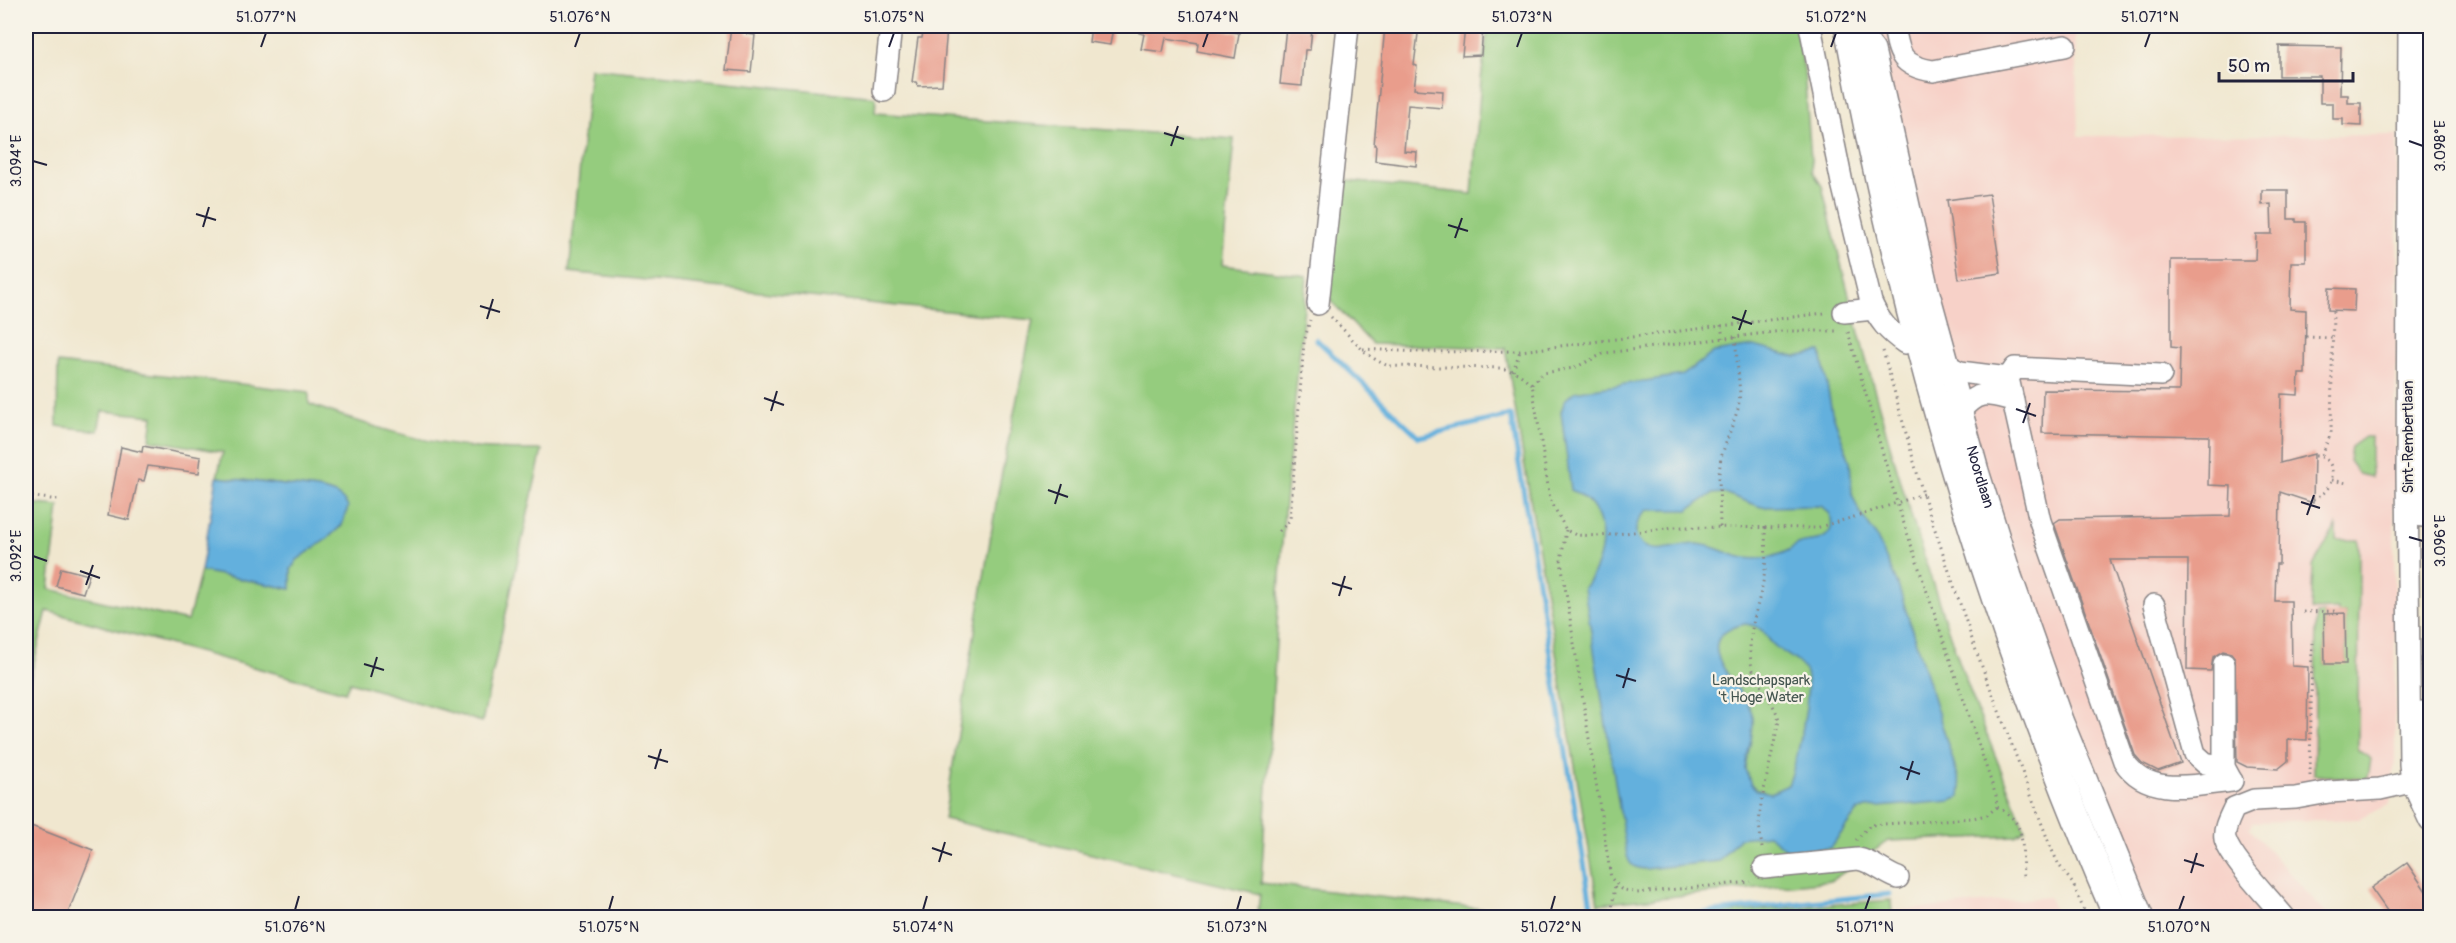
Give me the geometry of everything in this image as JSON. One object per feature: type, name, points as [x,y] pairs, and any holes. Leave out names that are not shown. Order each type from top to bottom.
[{"type":"main road","points":[[1833,26],[1879,244],[1927,424],[1990,625],[2046,778],[2103,918]]},
{"type":"main road","name":"Noordlaan","points":[[1848,26],[1898,265],[1956,475],[1989,582],[2035,709],[2118,918]]},
{"type":"street","points":[[884,91],[891,26]]},
{"type":"street","points":[[1318,304],[1348,26]]},
{"type":"street","points":[[1810,26],[1842,183],[1878,316],[1905,344]]},
{"type":"street","name":"Noordlaan","points":[[1856,26],[1874,50],[1909,212],[1948,366],[1987,500],[2036,648],[2092,796],[2143,918]]},
{"type":"street","points":[[1894,26],[1899,52],[1915,68],[1933,71],[2065,46]]},
{"type":"street","name":"Sint-Rembertlaan","points":[[2409,26],[2417,202],[2420,432],[2415,672],[2421,780],[2430,821]]},
{"type":"street","name":"Sint-Rembertlaan","points":[[2417,202],[2426,26]]},
{"type":"street","points":[[1844,312],[1878,316]]},
{"type":"street","points":[[1948,366],[1960,372],[2008,378]]},
{"type":"street","points":[[2162,375],[2015,368],[2008,378],[2040,521],[2124,761],[2130,771],[2141,778],[2173,788],[2228,774]]},
{"type":"street","points":[[1960,410],[1972,396],[1988,394],[2013,400]]},
{"type":"street","points":[[2154,605],[2195,754],[2205,763],[2228,774],[2253,800]]},
{"type":"street","points":[[2224,664],[2228,774]]},
{"type":"street","name":"Sint-Rembertlaan","points":[[2415,672],[2430,768]]},
{"type":"street","points":[[2285,918],[2243,866],[2225,837],[2227,822],[2234,808],[2253,800],[2380,789],[2421,780]]},
{"type":"street","points":[[1758,875],[1844,862],[1881,870]]},
{"type":"path","points":[[1279,531],[1290,520],[1305,342],[1318,304],[1376,361],[1389,366],[1495,367],[1513,371],[1532,384],[1550,499],[1566,530],[1576,535],[1601,536],[1646,530],[1720,527],[1764,526],[1805,529],[1827,525],[1923,494]]},
{"type":"path","points":[[2322,455],[2331,433],[2333,310]]},
{"type":"path","points":[[1363,349],[1409,352],[1520,351],[1809,314],[1844,312]]},
{"type":"path","points":[[1878,316],[1887,367],[1923,494],[1975,648],[2051,848],[2059,865],[2073,884],[2087,918]]},
{"type":"path","points":[[1721,325],[1723,338]]},
{"type":"path","points":[[1532,384],[1543,374],[1574,368],[1605,353],[1782,331],[1848,331],[1897,503],[1996,795],[1997,807],[2017,822],[2023,878]]},
{"type":"path","points":[[1720,527],[1718,498],[1721,457],[1739,402],[1739,368],[1735,336]]},
{"type":"path","points":[[2306,337],[2332,338]]},
{"type":"path","points":[[1513,371],[1520,351]]},
{"type":"path","points":[[2314,456],[2322,455]]},
{"type":"path","points":[[2313,500],[2322,496],[2329,489],[2332,480],[2331,468],[2322,455]]},
{"type":"path","points":[[2332,480],[2347,483]]},
{"type":"path","points":[[26,496],[59,500]]},
{"type":"path","points":[[1761,844],[1759,824],[1763,789],[1779,720],[1777,712],[1758,682],[1752,667],[1750,651],[1752,628],[1764,576],[1764,526]]},
{"type":"path","points":[[1566,530],[1561,561],[1611,878],[1615,884],[1627,892],[1637,894],[1758,875]]},
{"type":"path","points":[[2303,612],[2338,611]]},
{"type":"path","points":[[2310,776],[2312,643]]},
{"type":"path","points":[[1844,862],[1860,834],[1870,825],[1972,818],[1987,815],[1997,807]]},
{"type":"path","points":[[1611,918],[1615,884]]},
{"type":"shaded area","points":[[1879,26],[2075,26],[2078,136],[2397,135],[2394,500],[2395,759],[2390,804],[2360,819],[2252,822],[2250,829],[2329,917],[2148,917],[2075,737],[1996,513],[1953,364],[1891,102]]},
{"type":"shaded area","points":[[2049,897],[2057,917],[1892,917],[1892,911]]},
{"type":"green space","name":"Landschapspark 't Hoge Water","points":[[1488,26],[1796,26],[1804,70],[1812,171],[1822,186],[1884,425],[1959,661],[2025,830],[2015,836],[1888,841],[1831,881],[1598,904],[1505,348],[1372,344],[1331,301],[1328,292],[1339,180],[1472,194],[1481,80]]},
{"type":"green space","points":[[590,68],[876,97],[875,113],[1234,139],[1222,265],[1307,276],[1284,513],[1261,883],[1550,917],[1257,917],[1260,894],[944,819],[998,492],[1033,320],[569,272]]},
{"type":"green space","points":[[58,363],[309,392],[309,404],[413,437],[477,448],[542,450],[482,722],[350,682],[345,692],[47,611],[26,694],[26,503],[59,506],[49,589],[188,621],[201,571],[291,589],[291,569],[297,560],[342,525],[347,507],[339,496],[318,489],[217,477],[223,452],[150,440],[153,416],[102,411],[98,431],[57,426]]},
{"type":"green space","points":[[2365,437],[2371,437],[2371,477],[2359,474],[2349,461],[2351,447]]},
{"type":"green space","points":[[2336,526],[2336,540],[2359,540],[2358,750],[2371,759],[2368,778],[2364,779],[2314,775],[2316,614],[2324,614],[2325,664],[2346,663],[2345,613],[2338,613],[2338,609],[2311,610],[2313,566]]},
{"type":"green space","points":[[1891,900],[1892,917],[1674,917]]},
{"type":"water","points":[[1754,346],[1795,357],[1821,352],[1832,412],[1850,461],[1852,494],[1859,511],[1875,534],[1898,585],[1961,786],[1960,797],[1951,801],[1866,808],[1858,811],[1830,848],[1790,852],[1768,835],[1739,838],[1719,861],[1645,869],[1631,864],[1627,855],[1584,588],[1598,562],[1602,534],[1594,509],[1584,498],[1571,490],[1561,412],[1565,400],[1574,392],[1683,375],[1714,352]],"holes":[[[1724,493],[1761,507],[1821,506],[1830,514],[1832,522],[1830,530],[1821,539],[1800,543],[1779,554],[1756,559],[1739,557],[1697,544],[1655,549],[1648,548],[1639,541],[1636,527],[1647,510],[1688,510],[1712,494]],[[1745,624],[1758,627],[1776,647],[1799,664],[1805,671],[1807,680],[1803,727],[1788,785],[1771,793],[1757,790],[1751,784],[1745,769],[1753,719],[1750,708],[1717,654],[1717,642],[1726,632]]]},
{"type":"water","points":[[217,477],[318,489],[339,496],[348,507],[342,525],[297,560],[291,569],[291,589],[201,571]]},
{"type":"building","points":[[731,26],[748,26],[747,34],[755,35],[751,72],[726,70]]},
{"type":"building","points":[[924,26],[947,29],[942,85],[918,86],[916,82],[912,82],[918,38],[922,38]]},
{"type":"building","points":[[1091,26],[1111,26],[1113,28],[1110,45],[1089,42]]},
{"type":"building","points":[[1140,26],[1216,26],[1215,29],[1239,33],[1235,58],[1197,51],[1198,43],[1166,38],[1163,52],[1141,49],[1144,34],[1139,33]]},
{"type":"building","points":[[1385,26],[1419,26],[1414,65],[1417,66],[1414,89],[1443,91],[1442,108],[1408,105],[1404,151],[1417,152],[1416,166],[1375,161],[1376,145],[1374,145]]},
{"type":"building","points":[[1465,26],[1483,27],[1481,55],[1462,56]]},
{"type":"building","points":[[1286,27],[1312,29],[1310,50],[1305,50],[1302,86],[1280,84]]},
{"type":"building","points":[[2279,46],[2341,47],[2340,95],[2348,95],[2348,103],[2361,103],[2361,126],[2343,125],[2343,119],[2333,119],[2333,103],[2320,103],[2320,76],[2279,76]]},
{"type":"building","points":[[2262,190],[2288,190],[2288,219],[2306,222],[2306,262],[2291,262],[2290,309],[2306,310],[2305,374],[2299,374],[2298,395],[2281,394],[2280,463],[2314,454],[2313,503],[2280,492],[2279,564],[2276,564],[2275,601],[2291,601],[2292,666],[2308,667],[2307,740],[2288,739],[2288,761],[2278,769],[2247,767],[2237,762],[2235,658],[2231,653],[2223,651],[2213,657],[2211,671],[2187,670],[2188,560],[2110,560],[2181,763],[2158,771],[2142,763],[2135,755],[2054,523],[2060,519],[2230,516],[2231,486],[2208,485],[2209,436],[2042,433],[2043,390],[2179,391],[2180,348],[2171,347],[2171,260],[2255,260],[2256,234],[2272,234],[2271,204],[2262,205]]},
{"type":"building","points":[[1989,194],[2001,273],[1959,279],[1947,200]]},
{"type":"building","points":[[2329,288],[2355,289],[2354,311],[2328,310]]},
{"type":"building","points":[[143,446],[201,457],[199,473],[148,466],[144,481],[138,480],[129,520],[108,515],[121,447],[142,452]]},
{"type":"building","points":[[61,568],[89,575],[83,593],[56,586]]},
{"type":"building","points":[[2345,613],[2346,664],[2325,664],[2324,614]]},
{"type":"building","points":[[26,824],[93,850],[66,918],[26,918]]},
{"type":"building","points":[[2407,863],[2430,897],[2430,918],[2392,918],[2371,888]]},
{"type":"waterway","points":[[1316,339],[1419,437],[1511,415],[1593,918]]},
{"type":"waterway","points":[[1654,918],[1890,894]]}]
